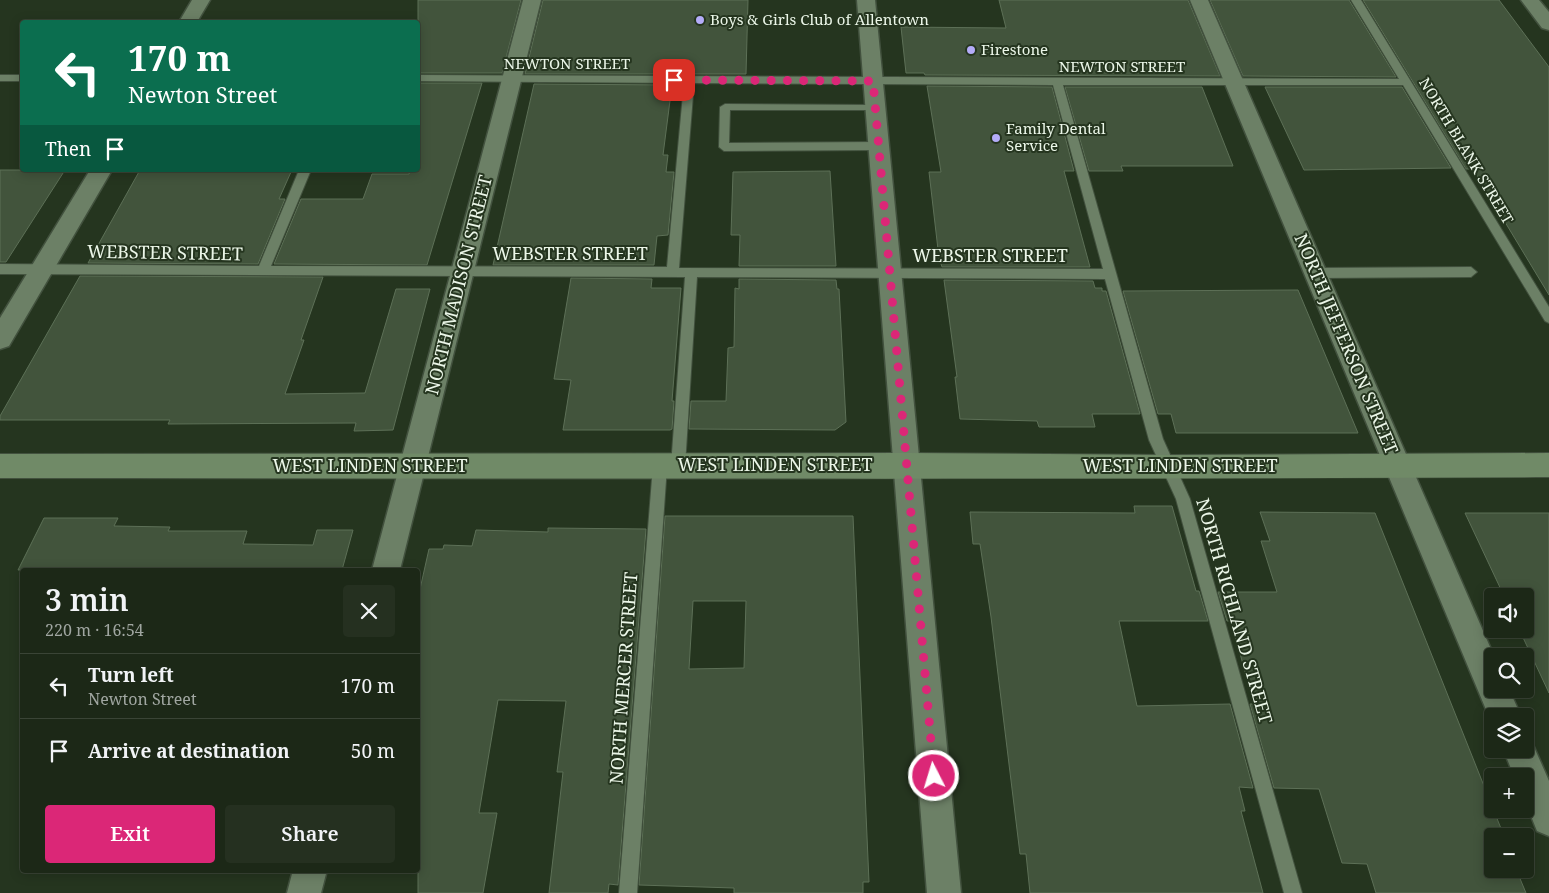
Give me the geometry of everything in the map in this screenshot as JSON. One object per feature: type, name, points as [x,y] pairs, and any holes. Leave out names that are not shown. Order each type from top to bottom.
[{"type":"street","points":[[189,20],[201,0]]},
{"type":"street","name":"NORTH MADISON STREET","points":[[387,568],[532,0]]},
{"type":"street","points":[[866,0],[944,893]]},
{"type":"street","name":"NORTH JEFFERSON STREET","points":[[1199,0],[1484,667]]},
{"type":"street","points":[[1530,0],[1549,24]]},
{"type":"street","points":[[0,339],[100,172]]},
{"type":"street","name":"WEST LINDEN STREET","points":[[0,466],[907,465],[1170,467],[1549,465]]},
{"type":"street","points":[[1523,758],[1549,819]]},
{"type":"street","points":[[304,893],[309,873]]},
{"type":"lane","name":"NORTH BLANK STREET","points":[[1356,0],[1549,318]]},
{"type":"lane","points":[[0,78],[20,78]]},
{"type":"lane","name":"NEWTON STREET","points":[[420,78],[1407,82]]},
{"type":"lane","points":[[673,272],[689,80]]},
{"type":"lane","name":"NORTH RICHLAND STREET","points":[[1057,82],[1156,440],[1183,499],[1293,893]]},
{"type":"lane","points":[[875,108],[725,107],[724,147],[879,146]]},
{"type":"lane","points":[[263,271],[304,172]]},
{"type":"lane","name":"WEBSTER STREET","points":[[0,269],[1110,274]]},
{"type":"lane","name":"NORTH MERCER STREET","points":[[628,893],[669,466],[691,272]]},
{"type":"lane","points":[[1316,272],[1471,272]]},
{"type":"building","points":[[418,0],[521,0],[502,73],[420,73],[420,20],[418,20]]},
{"type":"building","points":[[543,0],[748,0],[746,74],[525,74]]},
{"type":"building","points":[[999,0],[1188,0],[1220,76],[925,75],[924,73],[906,73],[901,27],[1006,28]]},
{"type":"building","points":[[1210,0],[1349,0],[1396,77],[1243,76]]},
{"type":"building","points":[[1363,0],[1499,0],[1549,67],[1549,295],[1473,169],[1466,169]]},
{"type":"building","points":[[420,83],[482,83],[427,265],[274,264],[301,199],[363,199],[372,174],[409,174],[410,172],[420,172]]},
{"type":"building","points":[[534,84],[672,85],[663,155],[668,155],[666,172],[674,172],[668,235],[657,236],[654,265],[493,265]]},
{"type":"building","points":[[927,86],[1052,87],[1074,171],[1064,171],[1090,267],[942,267],[939,258],[929,172],[941,172]]},
{"type":"building","points":[[1065,87],[1202,87],[1233,166],[1121,166],[1123,171],[1089,171]]},
{"type":"building","points":[[1265,87],[1402,87],[1451,168],[1304,170]]},
{"type":"building","points":[[0,170],[64,172],[6,262],[0,262]]},
{"type":"building","points":[[830,171],[836,266],[739,266],[740,235],[731,235],[733,172]]},
{"type":"building","points":[[139,172],[291,172],[279,199],[285,199],[258,264],[88,263]]},
{"type":"building","points":[[80,276],[323,277],[285,394],[365,393],[396,289],[430,289],[393,430],[354,431],[356,423],[168,424],[170,420],[0,420],[0,416]]},
{"type":"building","points":[[571,278],[652,279],[651,288],[681,288],[672,401],[674,401],[672,429],[563,430],[571,380],[554,379]]},
{"type":"building","points":[[739,279],[836,280],[837,289],[839,289],[846,422],[835,430],[689,429],[691,401],[726,401],[728,348],[734,347],[735,288],[739,289]]},
{"type":"building","points":[[944,280],[1093,281],[1095,288],[1102,288],[1102,291],[1106,291],[1140,414],[1092,414],[1095,427],[1039,427],[1037,421],[960,419],[955,377],[957,377]]},
{"type":"building","points":[[1298,290],[1358,433],[1176,433],[1171,414],[1158,414],[1123,291]]},
{"type":"building","points":[[1134,506],[1172,506],[1196,591],[1199,591],[1208,621],[1119,621],[1137,706],[1230,704],[1253,788],[1239,787],[1245,811],[1241,811],[1263,893],[1030,893],[1026,854],[1020,854],[991,617],[980,544],[973,544],[970,512],[1135,513]]},
{"type":"building","points":[[1260,512],[1375,513],[1484,786],[1484,818],[1497,818],[1501,828],[1484,828],[1484,878],[1520,878],[1526,893],[1376,893],[1367,864],[1342,863],[1319,789],[1274,788],[1250,704],[1254,704],[1231,621],[1227,621],[1218,592],[1277,592],[1261,541],[1270,541]]},
{"type":"building","points":[[1465,513],[1549,513],[1549,693],[1534,661],[1534,648],[1528,648],[1523,638],[1534,638],[1534,588],[1500,588]]},
{"type":"building","points":[[665,516],[853,516],[869,882],[863,882],[863,893],[734,893],[734,888],[639,885]],"holes":[[[693,601],[746,601],[744,668],[689,669]]]},
{"type":"building","points":[[44,518],[118,518],[114,526],[170,527],[168,531],[247,531],[243,544],[313,545],[317,530],[353,530],[343,568],[20,568],[18,570]]},
{"type":"building","points":[[548,528],[646,529],[618,885],[609,884],[608,893],[549,893],[563,772],[557,772],[566,701],[498,700],[479,813],[497,813],[483,893],[418,893],[418,873],[420,873],[420,589],[429,549],[443,549],[444,545],[472,546],[476,530],[548,532]]},
{"type":"place","name":"Boys & Girls Club of Allentown","points":[[700,20]]},
{"type":"place","name":"Firestone","points":[[971,50]]},
{"type":"place","name":"Family Dental Service","points":[[996,138]]},
{"type":"route","points":[[674,80],[873,81],[934,776]]}]
